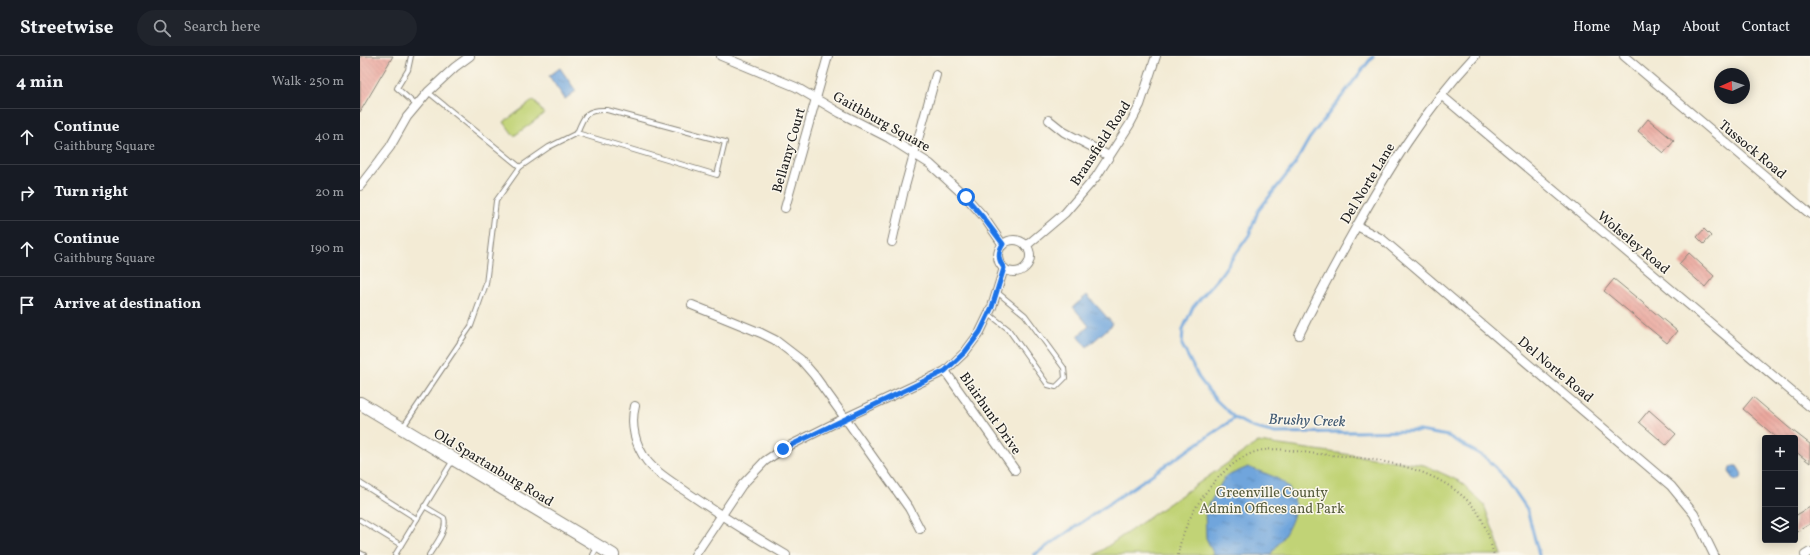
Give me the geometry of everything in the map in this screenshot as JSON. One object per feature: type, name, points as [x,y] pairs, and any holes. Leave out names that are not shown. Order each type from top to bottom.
[{"type":"main road","name":"Old Spartanburg Road","points":[[360,403],[595,550],[613,555]]},
{"type":"street","points":[[360,186],[382,158],[407,117],[428,92],[450,71],[470,56]]},
{"type":"street","name":"Gaithburg Square","points":[[721,56],[796,88],[889,138],[930,164],[953,183],[982,216],[1003,244]]},
{"type":"street","name":"Bellamy Court","points":[[785,208],[828,56]]},
{"type":"street","name":"Bransfield Road","points":[[1026,246],[1076,202],[1096,177],[1130,124],[1140,105],[1156,56]]},
{"type":"street","name":"Del Norte Lane","points":[[1299,335],[1313,304],[1393,162],[1441,95],[1476,56]]},
{"type":"street","name":"Tussock Road","points":[[1624,56],[1810,214]]},
{"type":"street","points":[[892,242],[936,75]]},
{"type":"street","name":"Wolseley Road","points":[[1441,95],[1810,408]]},
{"type":"street","points":[[1049,120],[1064,132],[1109,156]]},
{"type":"street","name":"Del Norte Road","points":[[1357,226],[1382,239],[1672,486],[1694,514],[1714,555]]},
{"type":"street","points":[[1015,240],[1026,246],[1030,255],[1024,268],[1014,272],[1004,268],[999,259],[1000,249],[1003,244],[1015,240]]},
{"type":"street","points":[[695,555],[742,484],[765,461],[783,449],[845,418],[945,371],[973,342],[989,314],[1004,268]]},
{"type":"street","points":[[692,304],[761,333],[788,349],[814,375],[909,508],[920,529]]},
{"type":"street","name":"Blairhunt Drive","points":[[945,371],[1015,470]]},
{"type":"street","points":[[635,406],[633,424],[635,436],[639,448],[647,461],[662,475],[721,515],[786,555]]},
{"type":"street","points":[[1805,555],[1810,552]]},
{"type":"lane","points":[[411,56],[408,70],[397,88],[417,106]]},
{"type":"lane","points":[[428,92],[520,166]]},
{"type":"lane","points":[[402,429],[471,326],[486,284],[496,201],[520,166],[549,147],[577,133],[584,116],[594,110],[607,110],[725,142],[717,175],[577,133]]},
{"type":"lane","points":[[989,314],[1008,329],[1048,385],[1056,387],[1062,383],[1065,378],[1064,368],[1025,315],[997,292]]},
{"type":"lane","points":[[395,555],[453,460]]},
{"type":"lane","points":[[360,483],[417,519]]},
{"type":"lane","points":[[424,506],[444,518],[445,522],[440,538],[429,555]]},
{"type":"lane","points":[[360,520],[401,545]]},
{"type":"lane","points":[[360,553],[364,555]]},
{"type":"path","points":[[1178,555],[1183,531],[1194,510],[1230,465],[1253,453],[1274,450],[1351,456],[1391,463],[1429,475],[1456,491],[1476,511],[1494,555]]},
{"type":"green space","points":[[534,100],[544,114],[514,136],[504,122]]},
{"type":"green space","name":"Greenville County Admin Offices and Park","points":[[1258,442],[1424,465],[1461,482],[1484,505],[1502,555],[1095,555]]},
{"type":"water","points":[[560,68],[576,91],[565,99],[549,76]]},
{"type":"water","points":[[1087,295],[1113,324],[1087,347],[1078,336],[1089,326],[1073,307]]},
{"type":"water","points":[[1737,466],[1742,474],[1741,478],[1738,480],[1735,480],[1729,472],[1730,468]]},
{"type":"water","points":[[1248,467],[1274,477],[1287,486],[1293,494],[1295,503],[1291,522],[1287,531],[1270,555],[1214,555],[1206,538],[1205,511],[1225,477]]},
{"type":"building","points":[[360,56],[393,56],[360,112]]},
{"type":"building","points":[[1648,119],[1674,141],[1664,153],[1638,131]]},
{"type":"building","points":[[1704,229],[1711,236],[1704,244],[1697,237]]},
{"type":"building","points":[[1689,253],[1714,276],[1705,287],[1679,264]]},
{"type":"building","points":[[1614,279],[1677,331],[1667,343],[1604,291]]},
{"type":"building","points":[[1753,397],[1810,444],[1810,463],[1798,453],[1798,435],[1773,435],[1743,409]]},
{"type":"building","points":[[1649,410],[1676,434],[1666,445],[1639,422]]},
{"type":"building","points":[[1810,507],[1810,524],[1798,531],[1798,514]]},
{"type":"waterway","name":"Brushy Creek","points":[[1373,56],[1309,139],[1295,164],[1258,211],[1249,235],[1219,277],[1193,307],[1183,329],[1182,345],[1199,378],[1215,399],[1235,418],[1252,427],[1275,433],[1420,431],[1448,436],[1486,458],[1506,478],[1527,509],[1539,555]]},
{"type":"waterway","points":[[1034,555],[1235,418]]},
{"type":"route","points":[[783,449],[945,371],[973,342],[980,332],[992,307],[1004,268],[998,254],[1003,244],[966,197]]}]
